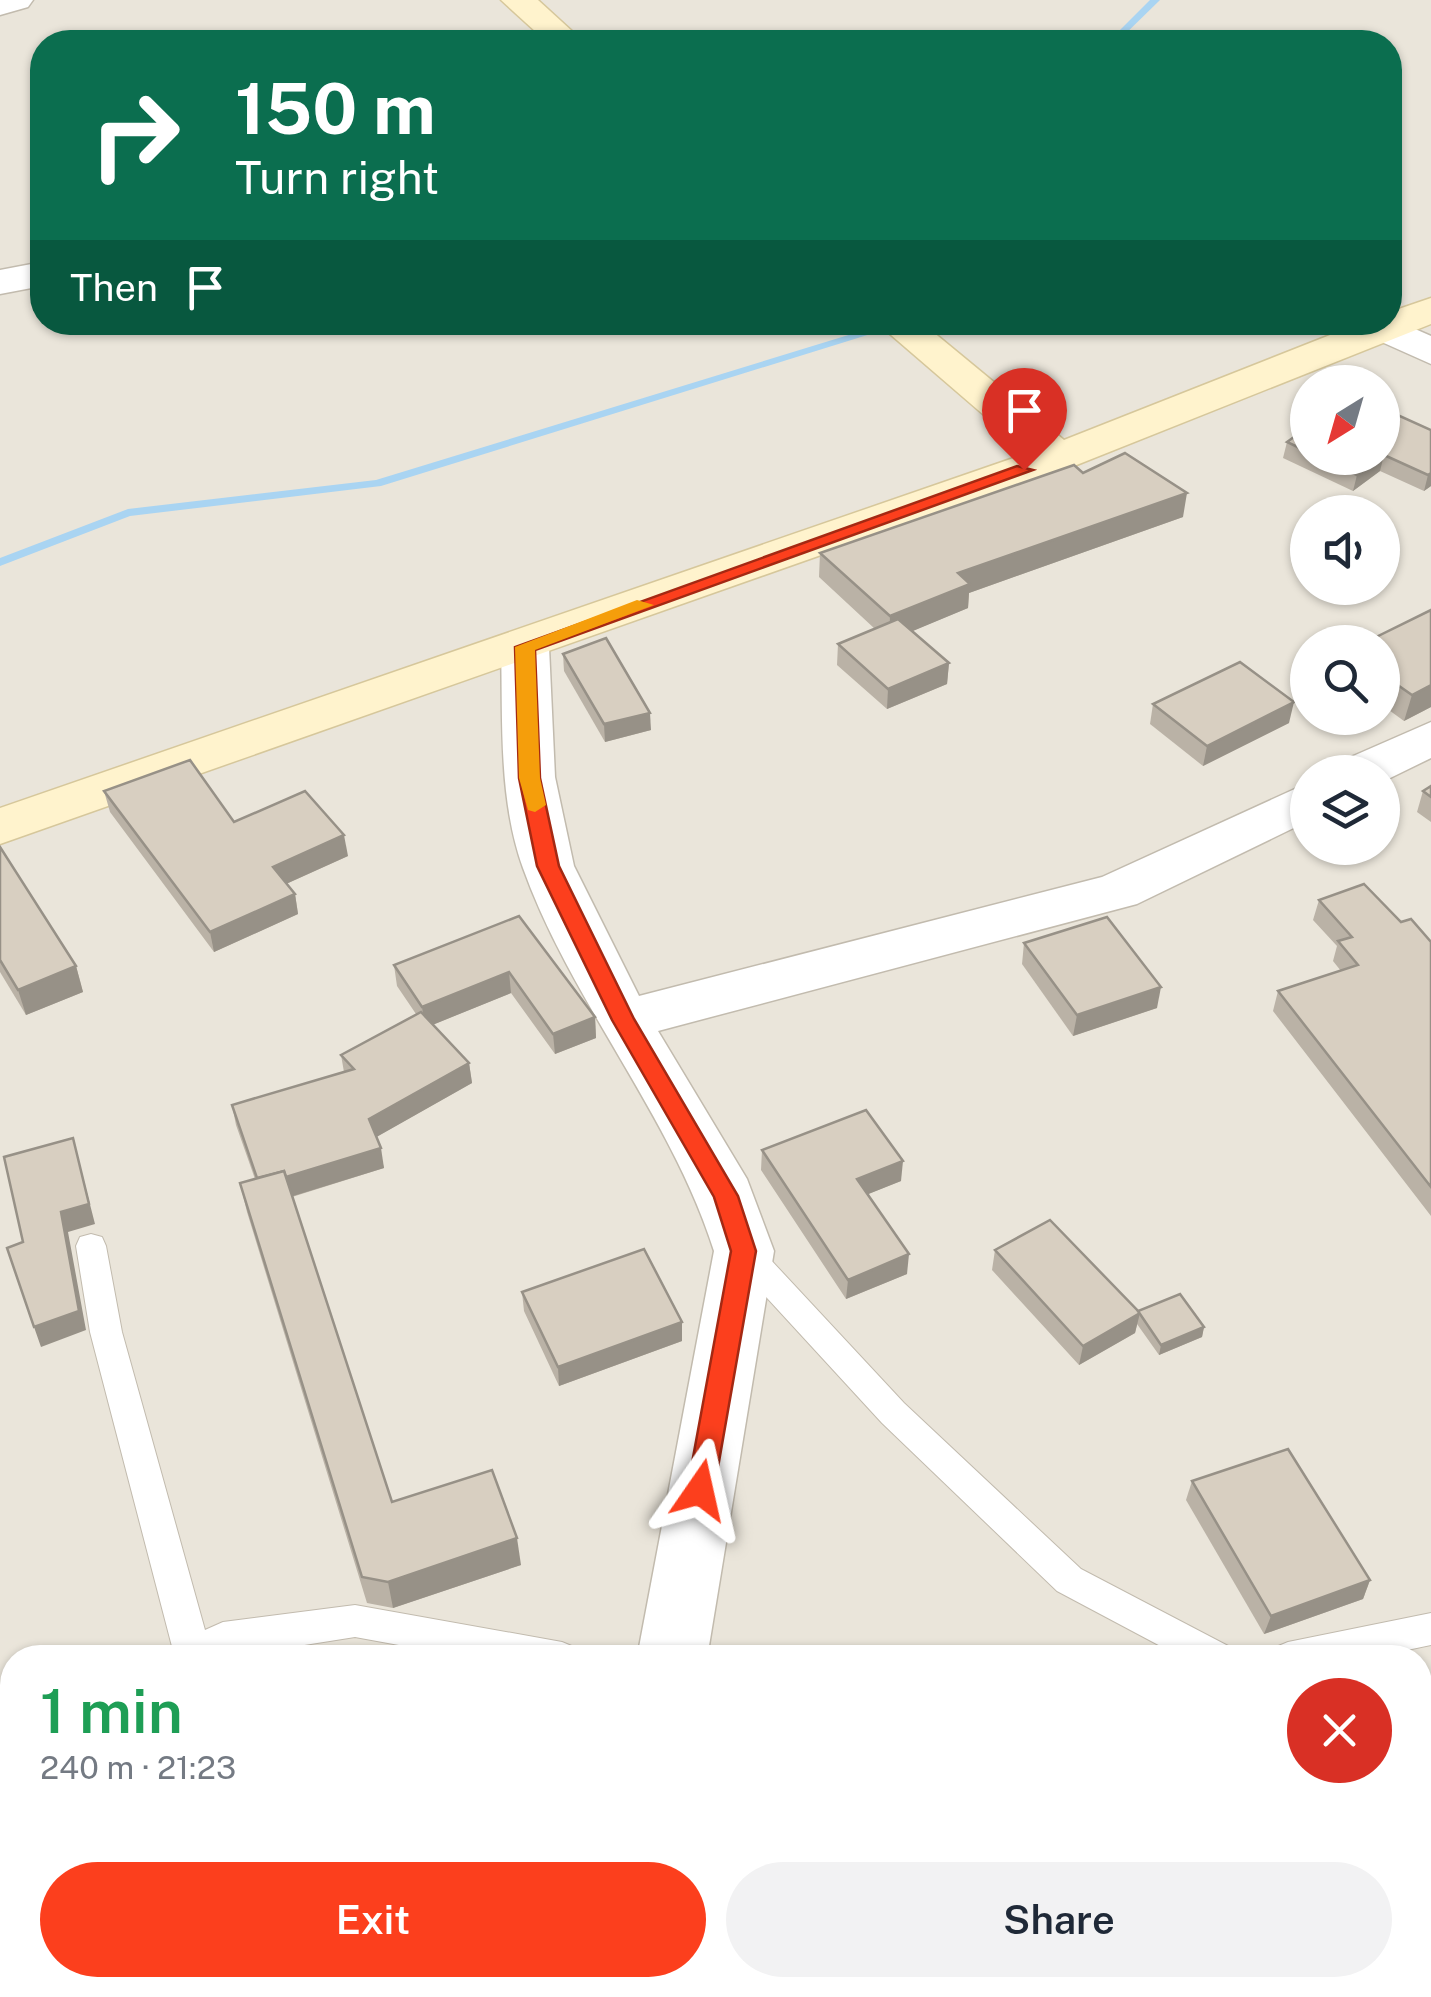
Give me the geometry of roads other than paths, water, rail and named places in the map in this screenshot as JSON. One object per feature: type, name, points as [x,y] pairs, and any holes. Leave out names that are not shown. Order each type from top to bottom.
[{"type":"main road","points":[[518,0],[554,30]]},
{"type":"main road","points":[[1402,324],[1431,310]]},
{"type":"main road","points":[[911,335],[1059,457]]},
{"type":"main road","points":[[0,828],[1059,457],[1377,335]]},
{"type":"street","points":[[0,5],[16,0]]},
{"type":"street","points":[[0,282],[30,276]]},
{"type":"street","points":[[1399,335],[1431,352]]},
{"type":"street","points":[[525,647],[530,778],[548,866],[623,1020],[726,1196],[744,1251],[674,1645]]},
{"type":"street","points":[[1396,755],[1431,738]]},
{"type":"street","points":[[623,1020],[1118,891],[1290,809]]},
{"type":"lane","points":[[92,1246],[106,1332],[191,1645]]},
{"type":"lane","points":[[744,1251],[893,1413],[1069,1580],[1193,1645]]},
{"type":"lane","points":[[212,1645],[223,1638],[355,1620],[491,1645]]},
{"type":"lane","points":[[1350,1645],[1431,1628]]},
{"type":"waterway","points":[[1124,30],[1155,0]]},
{"type":"waterway","points":[[0,562],[128,513],[377,483],[862,335]]}]
